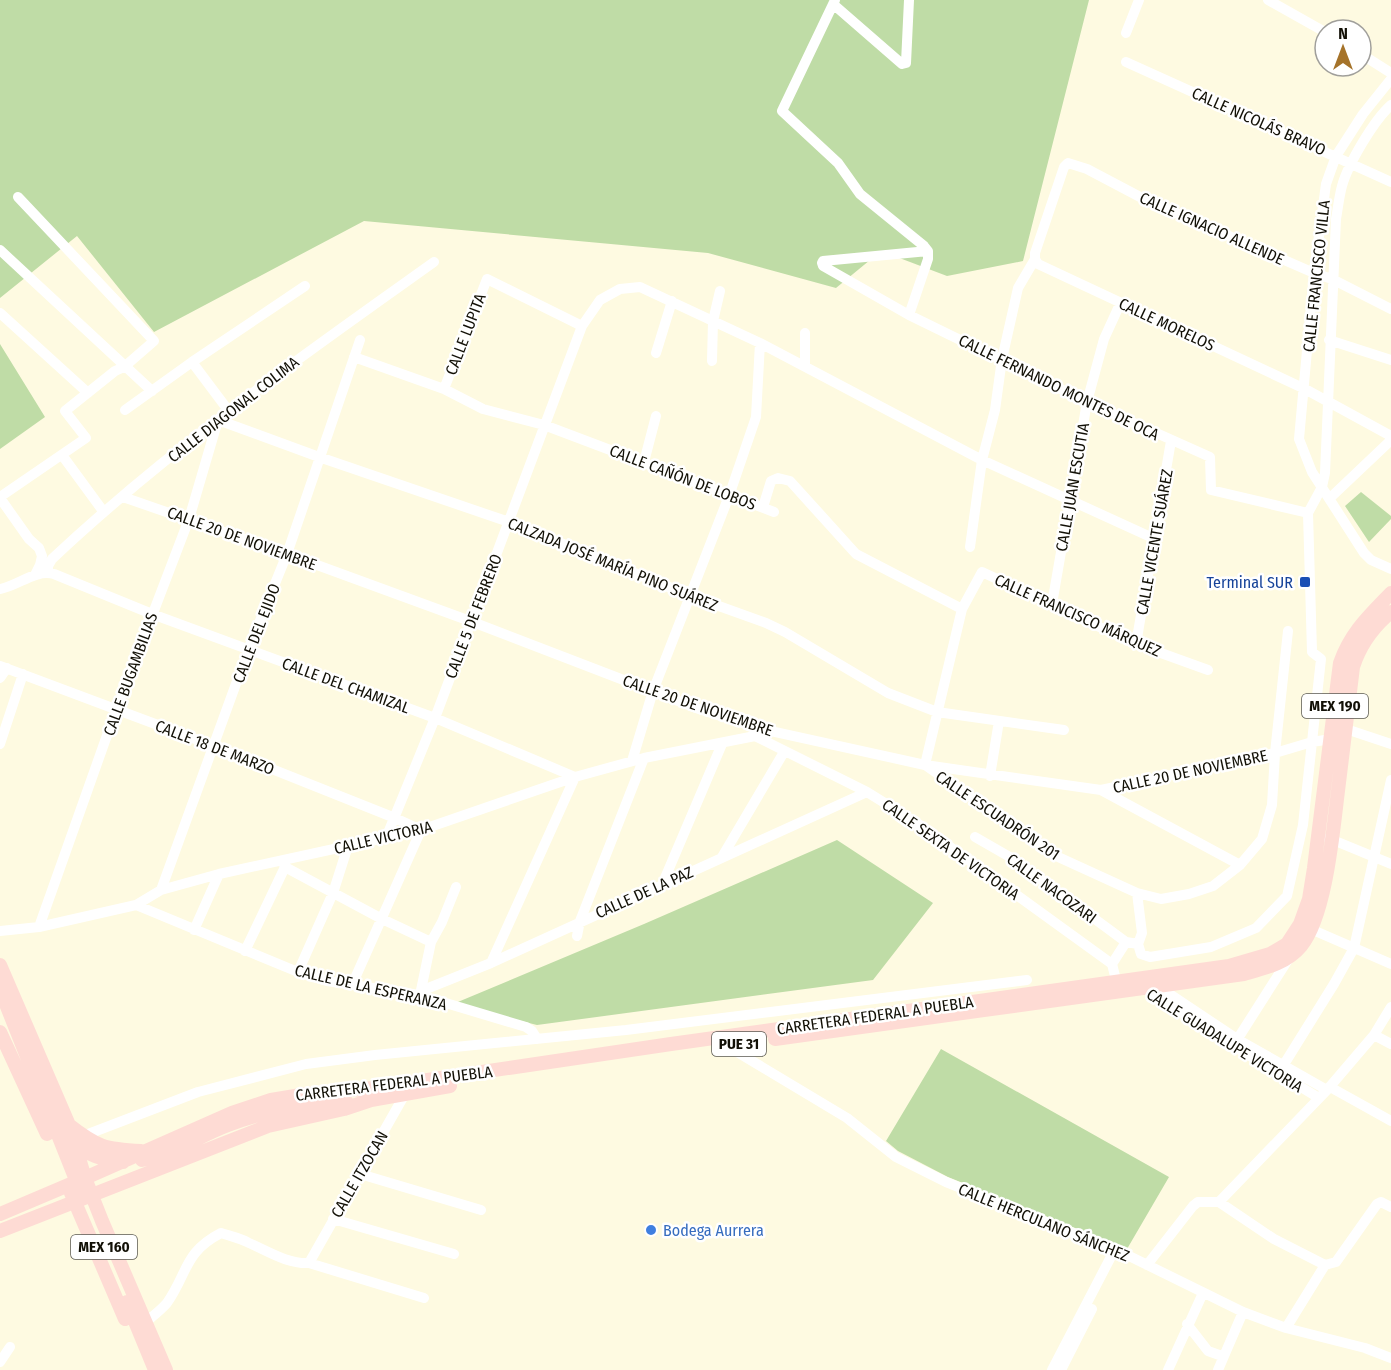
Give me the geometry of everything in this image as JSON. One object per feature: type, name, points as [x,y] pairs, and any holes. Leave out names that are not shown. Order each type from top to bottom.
[{"type":"main road","name":"CARRETERA FEDERAL A PUEBLA","points":[[1326,837],[1331,739],[1346,665],[1381,619],[1391,594]]},
{"type":"main road","name":"CARRETERA FEDERAL A PUEBLA","points":[[1381,619],[1391,612]]},
{"type":"main road","name":"CARRETERA FEDERAL A PUEBLA","points":[[0,1214],[232,1113],[271,1100],[373,1088],[404,1089],[525,1073],[726,1041],[1118,986],[1244,974],[1271,966],[1291,955],[1306,927],[1346,729],[1346,665]]},
{"type":"main road","name":"CARRETERA FEDERAL A PUEBLA","points":[[1174,979],[1270,954],[1287,944],[1306,927]]},
{"type":"main road","name":"MEX 160","points":[[0,965],[68,1123],[102,1221],[146,1323],[156,1370]]},
{"type":"main road","name":"MEX 160","points":[[0,989],[49,1127],[156,1370]]},
{"type":"main road","points":[[0,1032],[49,1127],[85,1228],[156,1370]]},
{"type":"main road","name":"CARRETERA FEDERAL A PUEBLA","points":[[0,1231],[268,1126],[344,1109],[404,1089],[683,1042],[726,1041]]},
{"type":"main road","points":[[49,1127],[90,1154],[105,1160],[129,1162],[170,1152],[228,1125],[290,1107],[371,1100]]},
{"type":"main road","points":[[49,1127],[68,1123],[91,1142],[108,1148],[154,1155],[155,1170]]},
{"type":"main road","points":[[139,1154],[133,1169],[140,1176]]},
{"type":"main road","points":[[85,1228],[102,1221]]},
{"type":"street","points":[[909,0],[906,63],[902,64],[834,2],[782,111],[838,163],[860,194],[928,251],[928,259],[909,315]]},
{"type":"street","points":[[1126,33],[1139,0]]},
{"type":"street","points":[[1268,0],[1313,25]]},
{"type":"street","name":"CALLE NICOLÁS BRAVO","points":[[1126,62],[1391,182]]},
{"type":"street","points":[[1373,62],[1391,73]]},
{"type":"street","name":"CALLE FRANCISCO VILLA","points":[[1391,79],[1336,156],[1326,184],[1314,273],[1299,439],[1312,472],[1364,553],[1371,560],[1391,569]]},
{"type":"street","name":"CALLE FRANCISCO VILLA","points":[[1322,487],[1332,279],[1336,219],[1342,184],[1370,129],[1391,105]]},
{"type":"street","name":"CALLE IGNACIO ALLENDE","points":[[1035,260],[1035,253],[1067,163],[1088,169],[1142,198],[1332,279],[1391,309]]},
{"type":"street","points":[[18,197],[154,341],[124,367],[114,371],[65,411],[86,438],[0,497],[29,539],[39,548],[42,556],[35,575]]},
{"type":"street","points":[[0,250],[152,391]]},
{"type":"street","name":"CALLE FERNANDO MONTES DE OCA","points":[[928,251],[823,261],[822,263],[823,266],[909,315],[1087,402],[1210,457],[1211,490],[1308,513]]},
{"type":"street","points":[[970,547],[982,460],[995,410],[1002,359],[1017,288],[1035,260]]},
{"type":"street","name":"CALLE MORELOS","points":[[1035,260],[1038,264],[1107,294],[1120,304],[1305,389],[1391,438]]},
{"type":"street","name":"CALLE DIAGONAL COLIMA","points":[[48,572],[52,559],[103,511],[228,410],[434,262]]},
{"type":"street","name":"CALLE LUPITA","points":[[444,389],[487,279],[582,326]]},
{"type":"street","points":[[125,410],[305,286]]},
{"type":"street","name":"CALLE 5 DE FEBRERO","points":[[386,838],[435,718],[582,326],[600,300],[620,289],[640,287],[672,301],[805,366],[982,460],[1155,539]]},
{"type":"street","points":[[712,361],[713,321],[720,291]]},
{"type":"street","points":[[656,353],[672,301]]},
{"type":"street","name":"CALLE JUAN ESCUTIA","points":[[1052,604],[1087,402],[1104,339],[1120,304]]},
{"type":"street","points":[[0,313],[5,324],[88,393]]},
{"type":"street","points":[[805,333],[805,366]]},
{"type":"street","name":"CALLE DEL EJIDO","points":[[160,890],[249,648],[287,554],[360,340]]},
{"type":"street","points":[[1329,340],[1391,360]]},
{"type":"street","points":[[632,761],[653,691],[729,496],[756,417],[760,343]]},
{"type":"street","name":"CALLE CAÑÓN DE LOBOS","points":[[354,357],[444,389],[483,409],[544,425],[763,507],[771,481],[778,478],[790,481],[855,554],[963,609]]},
{"type":"street","points":[[192,362],[228,410]]},
{"type":"street","points":[[644,462],[656,416]]},
{"type":"street","name":"CALZADA JOSÉ MARÍA PINO SUÁREZ","points":[[218,420],[509,522],[691,596],[766,622],[888,693],[937,712],[1064,730]]},
{"type":"street","name":"CALLE BUGAMBILIAS","points":[[39,927],[116,710],[189,519],[218,420]]},
{"type":"street","points":[[1330,498],[1391,438]]},
{"type":"street","name":"CALLE VICENTE SUÁREZ","points":[[1136,644],[1171,441]]},
{"type":"street","points":[[62,455],[103,511]]},
{"type":"street","points":[[1322,487],[1308,513],[1312,652],[1321,659],[1346,665]]},
{"type":"street","name":"CALLE 20 DE NOVIEMBRE","points":[[123,496],[470,621],[758,733],[990,776],[1101,790],[1331,739]]},
{"type":"street","points":[[763,507],[774,512]]},
{"type":"street","points":[[0,589],[48,572]]},
{"type":"street","name":"CALLE DEL CHAMIZAL","points":[[48,572],[152,614],[435,718],[575,777]]},
{"type":"street","name":"CALLE FRANCISCO MÁRQUEZ","points":[[963,609],[982,572],[1136,644],[1208,670]]},
{"type":"street","points":[[925,765],[963,609]]},
{"type":"street","name":"CALLE ESCUADRÓN 201","points":[[925,765],[1056,856],[1137,893],[1161,899],[1213,886],[1240,865],[1262,839],[1269,816],[1272,805],[1288,631]]},
{"type":"street","points":[[1137,893],[1142,933],[1138,944],[1141,954],[1150,957],[1211,947],[1256,928],[1287,896],[1303,825],[1321,659]]},
{"type":"street","points":[[0,678],[4,667]]},
{"type":"street","name":"CALLE 18 DE MARZO","points":[[4,667],[214,746],[421,830]]},
{"type":"street","points":[[0,744],[23,674]]},
{"type":"street","points":[[990,776],[999,722]]},
{"type":"street","points":[[1346,729],[1391,744]]},
{"type":"street","name":"CALLE VICTORIA","points":[[0,931],[39,927],[136,905],[160,890],[219,874],[284,864],[348,846],[421,830],[575,777],[645,758],[722,744],[758,733]]},
{"type":"street","name":"CALLE SEXTA DE VICTORIA","points":[[758,733],[784,752],[867,792],[920,825],[1112,964]]},
{"type":"street","points":[[662,885],[722,744]]},
{"type":"street","points":[[722,857],[784,752]]},
{"type":"street","points":[[577,936],[580,921],[645,758]]},
{"type":"street","points":[[491,963],[575,777]]},
{"type":"street","points":[[1281,1070],[1354,948],[1391,780]]},
{"type":"street","points":[[1101,790],[1240,865]]},
{"type":"street","name":"CALLE DE LA PAZ","points":[[420,993],[867,792]]},
{"type":"street","points":[[352,985],[421,830]]},
{"type":"street","name":"CALLE NACOZARI","points":[[975,837],[1015,860],[1126,942]]},
{"type":"street","points":[[1326,837],[1391,864]]},
{"type":"street","points":[[298,972],[333,893],[348,846]]},
{"type":"street","points":[[245,951],[284,864],[382,919],[431,942]]},
{"type":"street","points":[[194,930],[219,874]]},
{"type":"street","points":[[420,993],[431,942],[456,887]]},
{"type":"street","name":"CALLE DE LA ESPERANZA","points":[[136,905],[298,972],[352,985],[420,993],[526,1027],[532,1031],[537,1040]]},
{"type":"street","points":[[1306,927],[1391,964]]},
{"type":"street","points":[[1118,986],[1112,964],[1126,942],[1138,944]]},
{"type":"street","points":[[1235,1043],[1291,955]]},
{"type":"street","points":[[83,1136],[198,1092],[306,1064],[375,1055],[537,1040],[1027,980]]},
{"type":"street","name":"CALLE GUADALUPE VICTORIA","points":[[1146,983],[1235,1043],[1281,1070],[1391,1121]]},
{"type":"street","points":[[1219,1202],[1325,1092],[1374,1035],[1391,1007]]},
{"type":"street","points":[[680,1023],[683,1042]]},
{"type":"street","points":[[1374,1035],[1391,1044]]},
{"type":"street","name":"CALLE HERCULANO SÁNCHEZ","points":[[726,1041],[847,1118],[896,1157],[946,1182],[1118,1251],[1243,1312],[1286,1328],[1365,1348],[1391,1358]]},
{"type":"street","name":"CALLE ITZOCAN","points":[[309,1263],[360,1174],[404,1089]]},
{"type":"street","points":[[360,1174],[481,1210]]},
{"type":"street","points":[[1147,1265],[1198,1202],[1219,1202],[1274,1239],[1325,1265],[1336,1262],[1377,1204],[1381,1202],[1391,1207]]},
{"type":"street","points":[[333,1219],[454,1254]]},
{"type":"street","points":[[146,1323],[167,1302],[195,1251],[205,1241],[221,1233],[247,1241],[278,1257],[309,1263],[424,1298]]},
{"type":"street","points":[[1052,1370],[1118,1251]]},
{"type":"street","points":[[1061,1370],[1118,1251]]},
{"type":"street","points":[[1286,1328],[1325,1265]]},
{"type":"street","points":[[1168,1370],[1203,1293]]},
{"type":"street","points":[[1218,1370],[1222,1356],[1243,1312]]},
{"type":"street","points":[[1187,1324],[1208,1351],[1222,1356]]},
{"type":"street","points":[[0,1362],[9,1347]]},
{"type":"green space","points":[[0,0],[1089,0],[1023,261],[947,276],[881,251],[836,288],[708,253],[364,221],[154,332],[77,236],[0,298]]},
{"type":"green space","points":[[0,344],[45,417],[0,449]]},
{"type":"green space","points":[[1361,492],[1391,516],[1391,519],[1369,542],[1345,506]]},
{"type":"green space","points":[[837,840],[933,903],[873,980],[537,1025],[453,1004],[644,924]]},
{"type":"green space","points":[[941,1049],[1169,1177],[1127,1249],[948,1177],[898,1151],[886,1141]]},
{"type":"place","name":"Terminal SUR","points":[[1305,582]]},
{"type":"place","name":"Bodega Aurrera","points":[[651,1230]]}]
